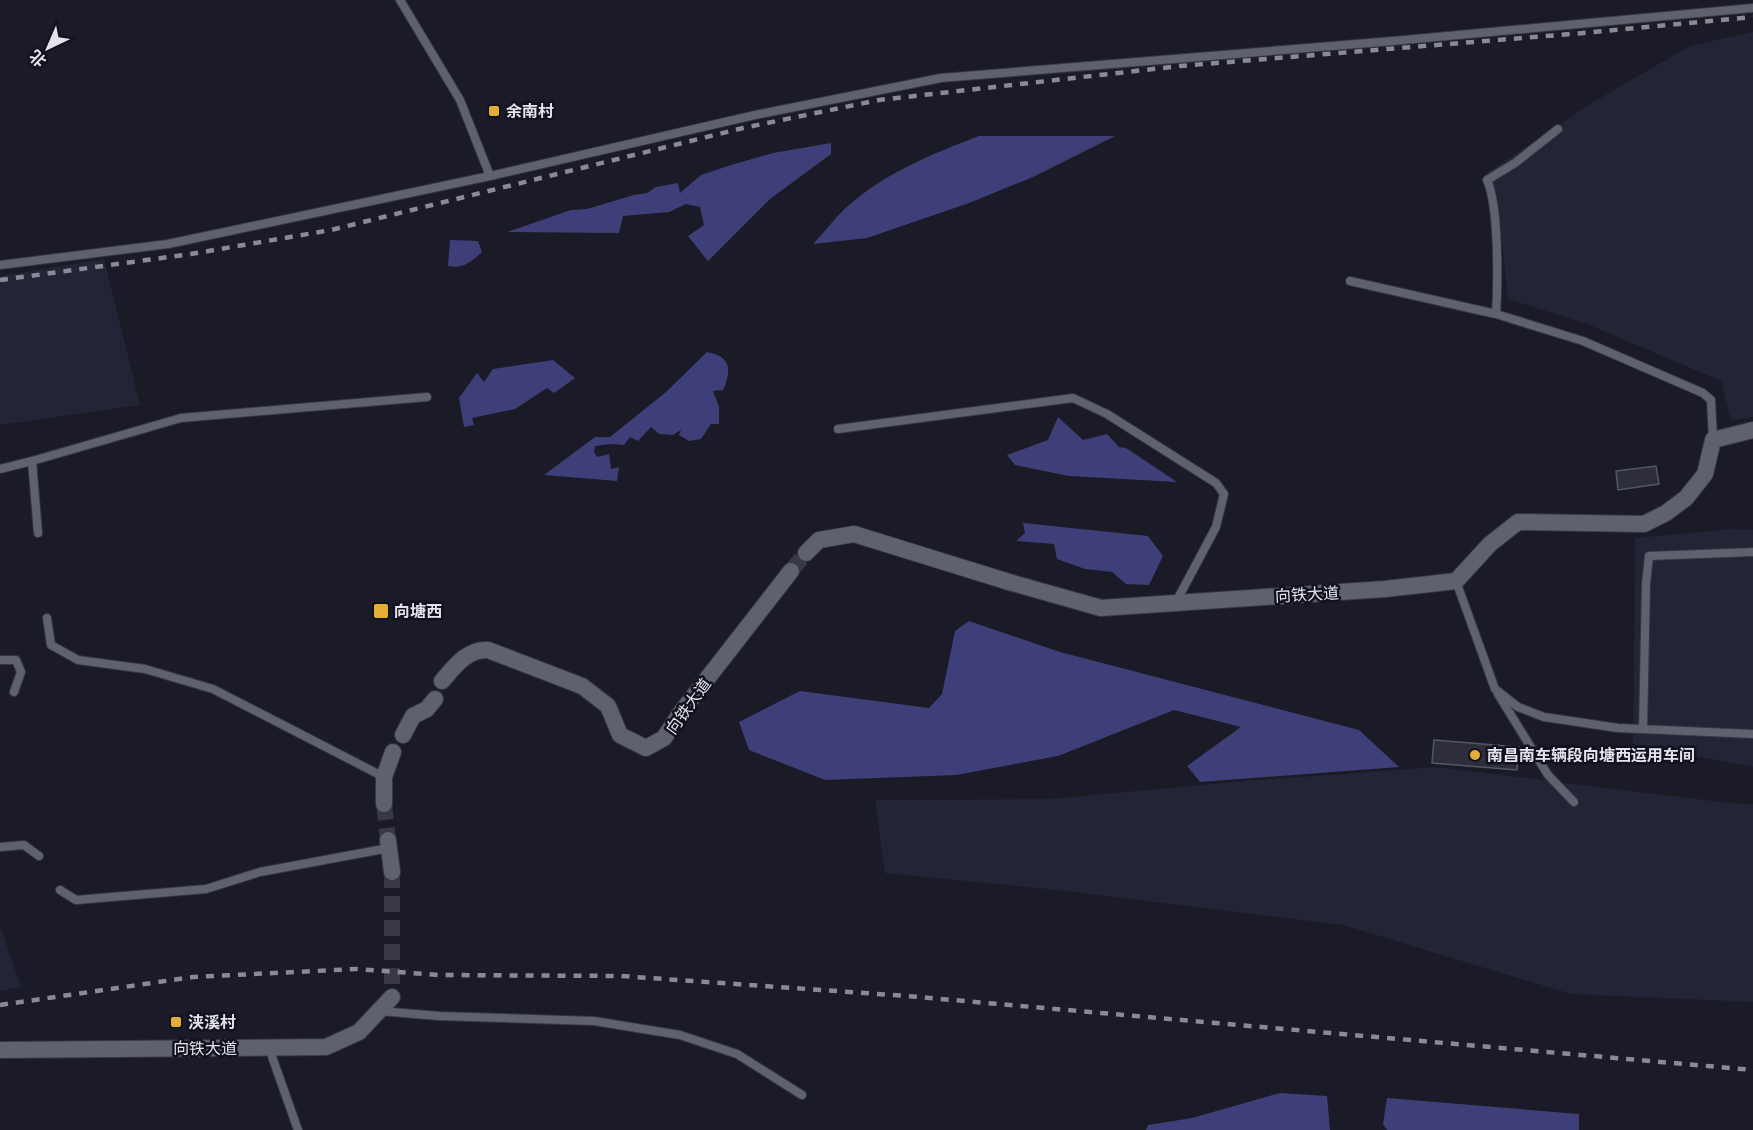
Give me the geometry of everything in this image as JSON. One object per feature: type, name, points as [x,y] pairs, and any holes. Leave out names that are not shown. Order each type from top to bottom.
[{"type":"street","points":[[1456,581],[1490,544],[1518,522],[1644,524],[1666,513],[1686,498],[1705,474],[1713,440],[1753,430]]},
{"type":"street","name":"向铁大道","points":[[806,553],[819,540],[854,534],[1101,608],[1385,589],[1456,581]]},
{"type":"street","name":"向铁大道","points":[[442,681],[461,659],[478,649],[488,650],[582,686],[608,706],[620,735],[646,748],[664,738],[682,711],[791,571]]},
{"type":"street","points":[[403,735],[413,716],[427,709],[435,699]]},
{"type":"street","points":[[384,804],[384,777],[393,752]]},
{"type":"street","points":[[388,844],[392,872]]},
{"type":"street","name":"向铁大道","points":[[0,1050],[326,1047],[359,1032],[393,997]]},
{"type":"lane","points":[[400,0],[460,100],[490,176]]},
{"type":"lane","points":[[0,266],[168,244],[490,176],[755,115],[941,78],[1381,42],[1753,8]]},
{"type":"lane","points":[[1496,314],[1498,287],[1493,206],[1486,180],[1515,163],[1558,129]]},
{"type":"lane","points":[[1350,281],[1496,314],[1583,341],[1703,393],[1711,400],[1713,440]]},
{"type":"lane","points":[[0,469],[181,418],[427,397]]},
{"type":"lane","points":[[838,429],[1073,398],[1107,414],[1216,483],[1224,494],[1216,527],[1176,602]]},
{"type":"lane","points":[[32,461],[38,533]]},
{"type":"lane","points":[[1643,729],[1646,584],[1649,556],[1753,552]]},
{"type":"lane","points":[[1456,581],[1495,689],[1548,775],[1574,802]]},
{"type":"lane","points":[[47,618],[51,645],[78,660],[145,669],[213,689],[384,777]]},
{"type":"lane","points":[[0,660],[16,660],[21,672],[14,692]]},
{"type":"lane","points":[[1495,689],[1518,707],[1544,717],[1618,728],[1753,734]]},
{"type":"lane","points":[[60,890],[76,900],[206,889],[260,872],[388,844]]},
{"type":"lane","points":[[0,847],[24,845],[39,855]]},
{"type":"lane","points":[[378,1011],[439,1016],[594,1021],[680,1035],[737,1054],[802,1095]]},
{"type":"lane","points":[[269,1048],[298,1130]]},
{"type":"shaded area","points":[[1753,32],[1753,417],[1731,420],[1721,381],[1587,324],[1508,299],[1497,193],[1488,172],[1593,102],[1690,46]]},
{"type":"shaded area","points":[[979,136],[1115,136],[1033,177],[969,203],[867,238],[813,244],[843,210],[877,184],[927,157]]},
{"type":"shaded area","points":[[831,143],[831,154],[770,199],[708,261],[688,236],[704,225],[700,207],[686,204],[669,212],[623,216],[619,233],[507,232],[571,210],[587,209],[647,193],[656,187],[678,183],[680,193],[701,175],[731,165],[773,153]]},
{"type":"shaded area","points":[[450,240],[478,241],[482,252],[466,264],[448,266]]},
{"type":"shaded area","points":[[104,259],[140,405],[0,425],[0,276]]},
{"type":"shaded area","points":[[707,352],[725,361],[728,376],[723,390],[713,391],[719,407],[719,424],[711,424],[701,439],[689,441],[679,435],[681,430],[673,435],[659,434],[651,427],[638,441],[630,437],[624,445],[595,446],[594,452],[597,457],[609,454],[611,469],[619,467],[617,481],[544,475],[595,437],[610,437],[666,392]]},
{"type":"shaded area","points":[[553,360],[575,378],[554,393],[547,388],[515,409],[472,418],[474,425],[464,427],[459,398],[477,373],[484,382],[493,369]]},
{"type":"shaded area","points":[[1058,417],[1083,440],[1107,434],[1119,447],[1126,448],[1177,482],[1069,476],[1015,465],[1007,455],[1048,440]]},
{"type":"shaded area","points":[[1023,523],[1148,536],[1163,556],[1149,585],[1126,584],[1112,572],[1085,569],[1057,559],[1054,544],[1016,541],[1025,533]]},
{"type":"shaded area","points":[[1732,529],[1753,530],[1753,767],[1633,744],[1635,538]]},
{"type":"shaded area","points":[[969,621],[1060,652],[1359,730],[1399,767],[1200,782],[1187,766],[1241,727],[1174,710],[1058,756],[956,775],[825,780],[749,750],[739,722],[800,691],[929,708],[942,694],[955,631]]},
{"type":"shaded area","points":[[1436,767],[1753,804],[1753,1002],[1571,994],[1343,925],[1048,889],[885,873],[875,800],[1050,799],[1245,781]]},
{"type":"shaded area","points":[[0,931],[2,931],[21,987],[0,991]]},
{"type":"shaded area","points":[[1280,1093],[1327,1096],[1330,1130],[1146,1130],[1148,1125],[1192,1118]]},
{"type":"shaded area","points":[[1387,1098],[1579,1114],[1579,1130],[1387,1130],[1383,1124]]},
{"type":"building","points":[[1656,466],[1659,484],[1618,490],[1616,471]]},
{"type":"building","name":"南昌南车辆段向塘西运用车间","points":[[1434,740],[1519,747],[1517,770],[1432,763]]},
{"type":"tunnel","points":[[791,571],[806,553]]},
{"type":"tunnel","points":[[384,804],[388,840]]},
{"type":"tunnel","points":[[392,872],[392,997]]},
{"type":"railway","points":[[0,280],[191,254],[331,230],[743,128],[879,100],[1180,66],[1753,17]]},
{"type":"railway","points":[[0,1005],[193,977],[356,969],[439,975],[621,976],[907,996],[1753,1070]]},
{"type":"place","name":"余南村","points":[[494,111]]},
{"type":"place","name":"向塘西","points":[[381,611]]},
{"type":"place","name":"南昌南车辆段向塘西运用车间","points":[[1475,755]]},
{"type":"place","name":"浃溪村","points":[[176,1022]]}]
